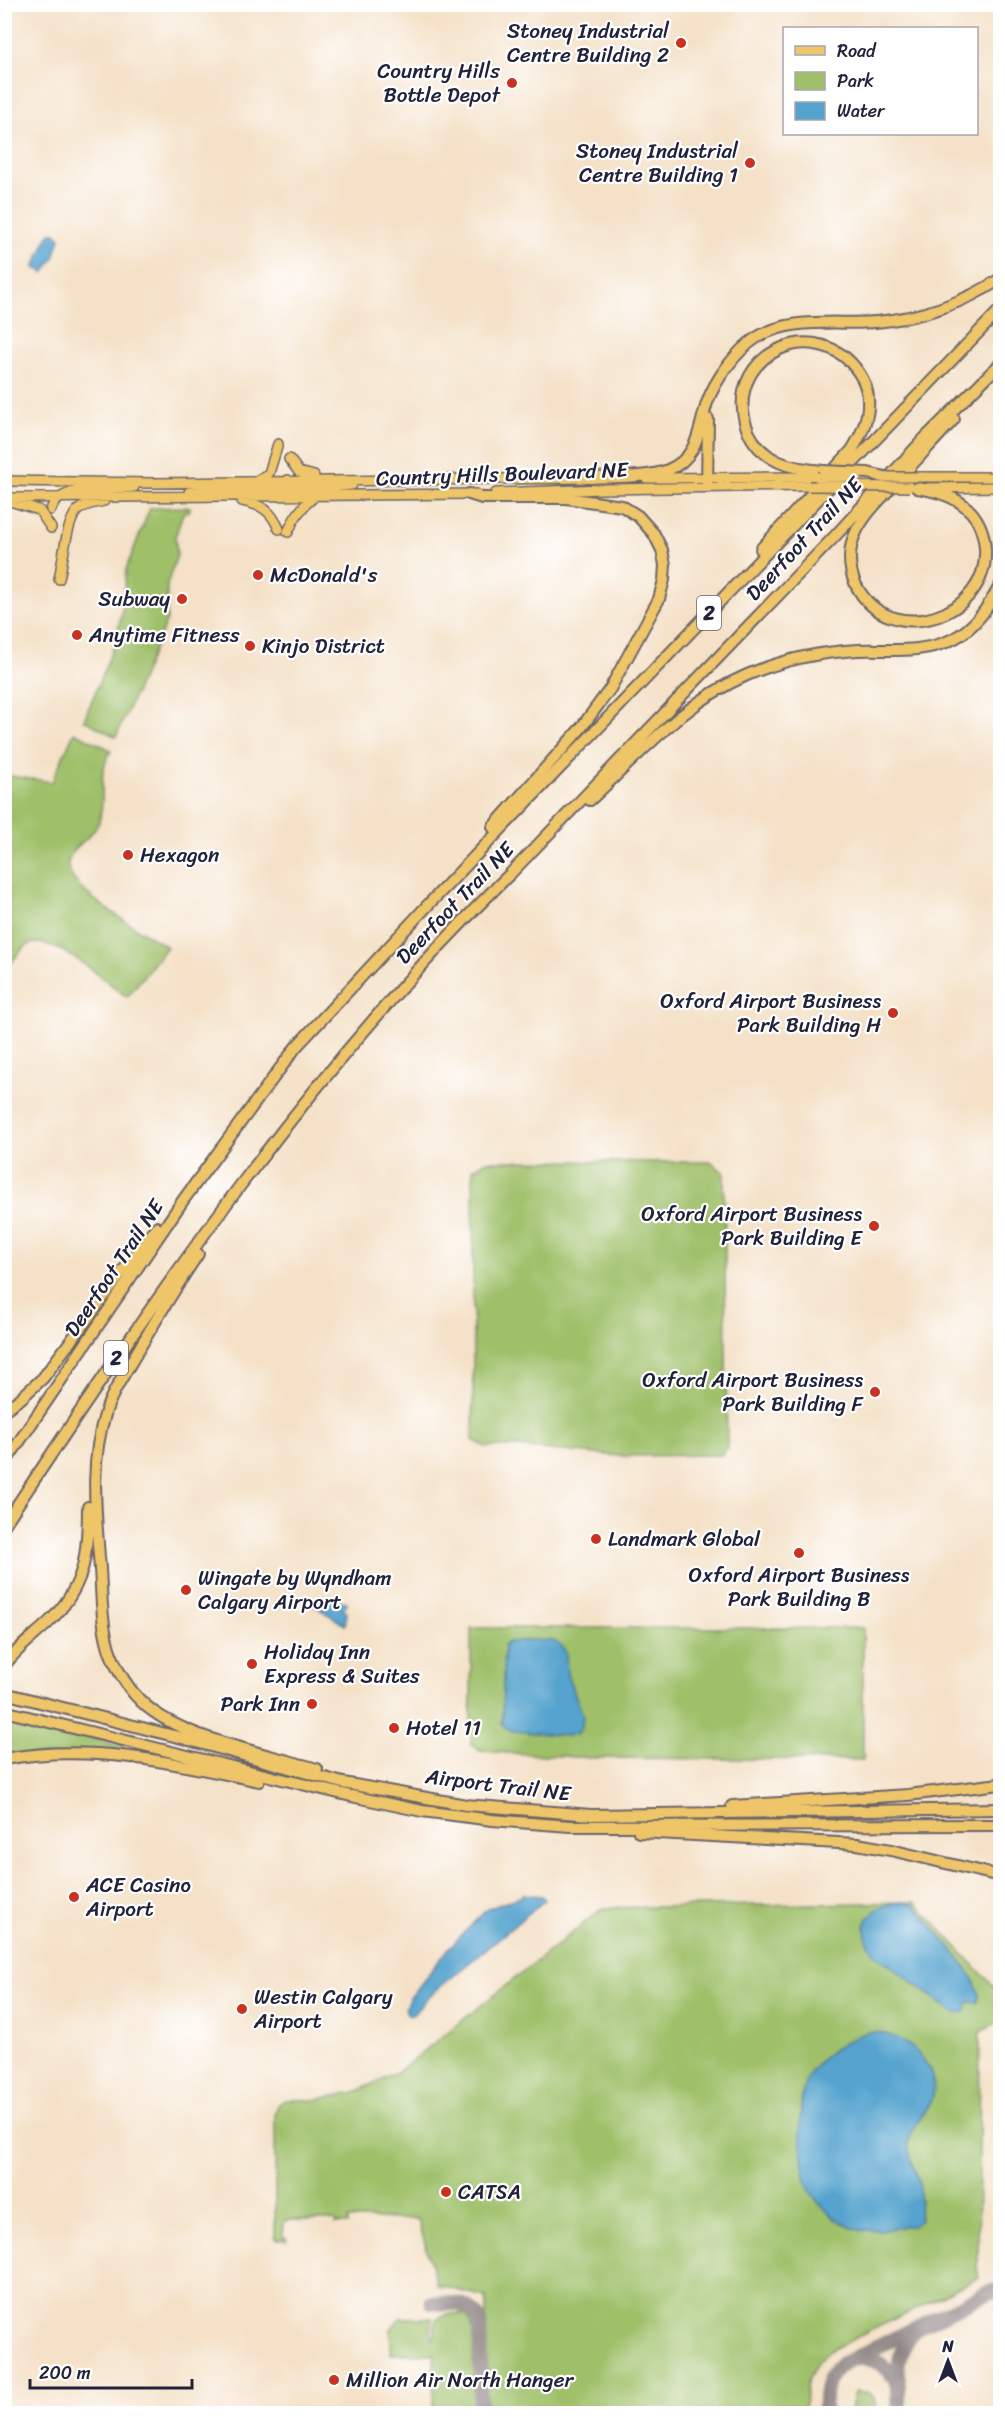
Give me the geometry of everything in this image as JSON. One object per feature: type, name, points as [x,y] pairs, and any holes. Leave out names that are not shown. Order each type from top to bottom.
[{"type":"highway","points":[[587,478],[662,473],[680,464],[696,445],[707,403],[714,389],[736,353],[757,337],[771,331],[797,326],[877,322],[913,316],[949,305],[1000,279]]},
{"type":"highway","name":"Deerfoot Trail NE","points":[[4,1464],[183,1199],[296,1047],[427,906],[1000,310]]},
{"type":"highway","points":[[700,622],[759,552],[843,461],[865,426],[868,396],[862,377],[848,359],[826,346],[800,343],[779,349],[760,362],[746,383],[742,403],[746,426],[758,448],[776,460],[821,474],[868,473],[885,477]]},
{"type":"highway","points":[[915,484],[946,494],[965,506],[981,530],[985,558],[977,583],[958,605],[930,619],[908,621],[879,612],[862,595],[851,567],[851,546],[855,534],[874,506],[1000,364]]},
{"type":"highway","name":"Deerfoot Trail NE","points":[[4,1525],[117,1356],[215,1217],[352,1044],[458,925],[511,873],[836,535],[925,438],[1000,364]]},
{"type":"highway","points":[[708,482],[708,417],[714,389]]},
{"type":"highway","points":[[427,906],[599,705],[649,620],[659,599],[664,580],[665,565],[659,542],[647,525],[622,506],[566,498],[482,498],[469,494]]},
{"type":"highway","points":[[925,647],[961,630],[976,616],[1000,575]]},
{"type":"highway","points":[[511,873],[684,712],[731,682],[780,662],[814,655],[925,647],[945,643],[969,628],[989,607],[1000,586]]},
{"type":"highway","points":[[4,1666],[12,1655],[64,1607],[81,1576],[87,1554],[91,1455],[106,1409],[116,1387],[160,1312],[234,1195]]},
{"type":"highway","points":[[4,1410],[20,1400],[43,1378],[169,1210],[183,1199]]},
{"type":"highway","points":[[106,1409],[94,1473],[102,1607],[111,1653],[122,1678],[136,1696],[173,1724],[211,1738],[358,1780],[466,1805]]},
{"type":"highway","name":"Airport Trail NE","points":[[4,1693],[182,1738],[343,1783],[466,1805],[591,1815],[1000,1809]]},
{"type":"highway","name":"Airport Trail NE","points":[[4,1711],[250,1772],[422,1811],[570,1827],[1000,1825]]},
{"type":"highway","points":[[4,1759],[73,1752],[131,1756],[348,1800],[422,1811]]},
{"type":"highway","points":[[591,1815],[908,1795],[1000,1784]]},
{"type":"highway","points":[[932,1809],[1000,1803]]},
{"type":"highway","points":[[570,1827],[857,1844],[1000,1875]]},
{"type":"main road","points":[[257,481],[269,473],[278,444]]},
{"type":"main road","points":[[288,459],[305,475],[337,480]]},
{"type":"main road","name":"Country Hills Boulevard NE","points":[[4,499],[469,494],[821,474]]},
{"type":"main road","name":"Country Hills Boulevard NE","points":[[885,477],[915,484],[1000,477]]},
{"type":"main road","name":"Country Hills Boulevard NE","points":[[4,481],[154,483],[587,478],[809,486],[915,484],[1000,487]]},
{"type":"main road","points":[[157,497],[190,491],[278,488],[288,480]]},
{"type":"main road","points":[[278,496],[288,490],[393,480]]},
{"type":"main road","points":[[51,510],[53,502],[66,493],[138,487],[154,483]]},
{"type":"main road","points":[[225,497],[259,504],[271,513],[283,530],[315,496]]},
{"type":"main road","points":[[59,579],[69,532],[77,511],[84,506],[122,497]]},
{"type":"main road","points":[[4,499],[39,510],[51,528]]},
{"type":"green space","points":[[190,507],[190,510],[183,513],[175,537],[177,555],[167,585],[167,620],[116,737],[84,720],[113,648],[122,613],[126,569],[150,508]]},
{"type":"green space","points":[[74,732],[111,750],[103,772],[99,822],[92,833],[70,856],[68,862],[70,873],[79,885],[108,910],[167,947],[127,997],[67,953],[41,943],[26,946],[5,971],[5,775],[52,782]]},
{"type":"green space","points":[[487,1161],[712,1162],[724,1173],[727,1448],[722,1455],[619,1456],[518,1447],[486,1447],[473,1440],[473,1169]]},
{"type":"green space","points":[[471,1628],[863,1628],[863,1760],[593,1758],[480,1751],[471,1744]]},
{"type":"green space","points":[[4,1716],[144,1752],[143,1755],[5,1755]]},
{"type":"green space","points":[[915,1902],[1000,1993],[1000,2022],[980,2032],[978,2278],[829,2351],[812,2371],[806,2395],[805,2413],[486,2413],[486,2297],[437,2285],[418,2219],[348,2219],[348,2224],[335,2224],[335,2220],[291,2220],[284,2221],[283,2237],[287,2237],[287,2240],[275,2237],[275,2112],[279,2104],[285,2100],[312,2100],[356,2092],[399,2071],[603,1908]]},
{"type":"green space","points":[[447,2314],[466,2314],[474,2333],[474,2413],[433,2413],[434,2354],[391,2354],[391,2329],[400,2318],[432,2318],[431,2339],[434,2339],[436,2319]]},
{"type":"green space","points":[[854,2392],[868,2392],[874,2398],[878,2413],[849,2413]]},
{"type":"water","points":[[50,233],[56,233],[60,238],[54,258],[44,273],[34,267]]},
{"type":"water","points":[[326,1599],[347,1602],[343,1608],[347,1613],[345,1625],[305,1600]]},
{"type":"water","points":[[532,1640],[554,1641],[562,1646],[566,1653],[567,1674],[583,1715],[582,1726],[578,1733],[567,1736],[513,1731],[502,1723],[504,1644]]},
{"type":"water","points":[[522,1894],[542,1896],[545,1900],[427,1998],[413,2015],[407,2014],[405,2007],[410,1998],[449,1948],[484,1912],[522,1896]]},
{"type":"water","points":[[905,1902],[914,1905],[961,1961],[976,1985],[979,1999],[977,2003],[968,2002],[965,2012],[954,2013],[875,1954],[868,1943],[865,1933],[869,1917],[883,1906]]},
{"type":"water","points":[[870,2032],[894,2037],[915,2051],[924,2060],[933,2083],[931,2102],[913,2128],[909,2140],[909,2151],[920,2193],[920,2220],[913,2226],[870,2230],[846,2225],[815,2198],[804,2171],[801,2105],[806,2081],[817,2064],[833,2050],[851,2039]]},
{"type":"taxiway","points":[[824,2414],[828,2380],[842,2364],[987,2293],[1000,2290]]},
{"type":"taxiway","points":[[432,2303],[466,2307],[472,2311],[480,2323],[480,2414]]},
{"type":"taxiway","points":[[899,2414],[900,2358],[907,2338],[914,2330]]},
{"type":"taxiway","points":[[854,2359],[868,2359],[881,2364],[891,2373],[898,2386]]},
{"type":"place","name":"Stoney Industrial Centre Building 2","points":[[681,43]]},
{"type":"place","name":"Country Hills Bottle Depot","points":[[512,83]]},
{"type":"place","name":"Stoney Industrial Centre Building 1","points":[[750,163]]},
{"type":"place","name":"McDonald's","points":[[258,575]]},
{"type":"place","name":"Subway","points":[[182,599]]},
{"type":"place","name":"Anytime Fitness","points":[[77,635]]},
{"type":"place","name":"Kinjo District","points":[[250,646]]},
{"type":"place","name":"Hexagon","points":[[128,855]]},
{"type":"place","name":"Oxford Airport Business Park Building H","points":[[893,1013]]},
{"type":"place","name":"Oxford Airport Business Park Building E","points":[[874,1226]]},
{"type":"place","name":"Oxford Airport Business Park Building F","points":[[875,1392]]},
{"type":"place","name":"Landmark Global","points":[[596,1539]]},
{"type":"place","name":"Oxford Airport Business Park Building B","points":[[799,1553]]},
{"type":"place","name":"Wingate by Wyndham Calgary Airport","points":[[186,1590]]},
{"type":"place","name":"Holiday Inn Express & Suites","points":[[252,1664]]},
{"type":"place","name":"Park Inn","points":[[312,1704]]},
{"type":"place","name":"Hotel 11","points":[[394,1728]]},
{"type":"place","name":"ACE Casino Airport","points":[[74,1897]]},
{"type":"place","name":"Westin Calgary Airport","points":[[242,2009]]},
{"type":"place","name":"CATSA","points":[[446,2192]]},
{"type":"place","name":"Million Air North Hanger","points":[[334,2380]]}]
